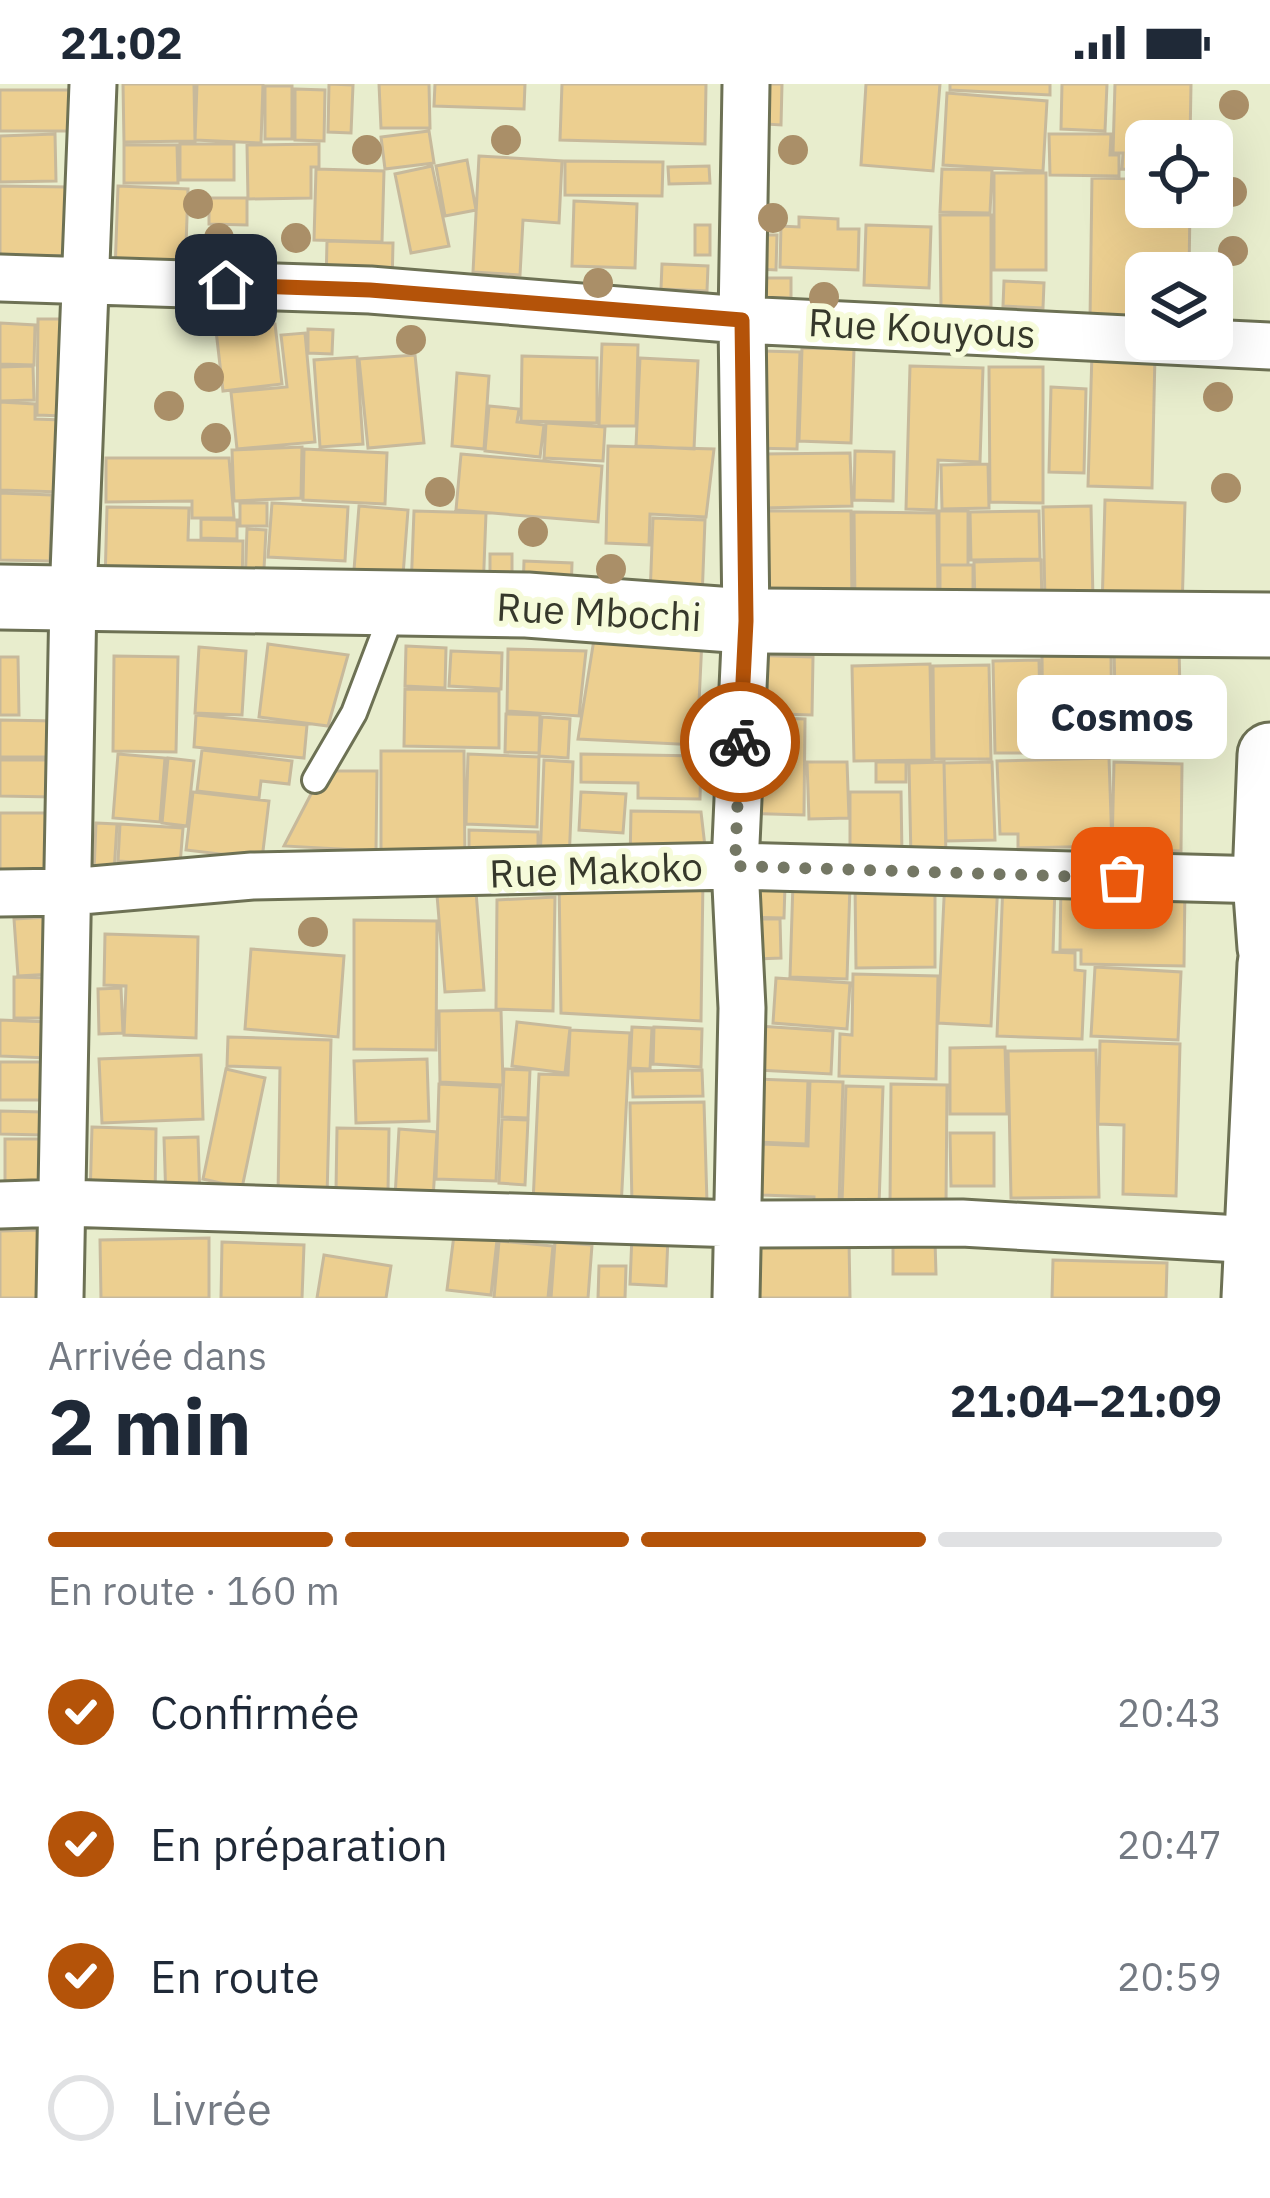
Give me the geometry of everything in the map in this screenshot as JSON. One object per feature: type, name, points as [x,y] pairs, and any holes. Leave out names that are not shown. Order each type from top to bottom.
[{"type":"main road","name":"Rue Mbochi","points":[[0,597],[526,605],[746,621],[1270,625]]},
{"type":"main road","points":[[1269,788],[1264,880],[1270,949]]},
{"type":"main road","points":[[1260,1234],[1270,964]]},
{"type":"street","points":[[60,1298],[73,598],[93,84]]},
{"type":"street","points":[[736,1298],[742,1008],[735,866],[746,621],[742,320],[746,84]]},
{"type":"street","name":"Rue Kouyous","points":[[0,278],[370,290],[742,320],[1270,346]]},
{"type":"street","name":"Rue Makoko","points":[[0,893],[252,876],[735,866],[1264,880]]},
{"type":"street","points":[[0,1205],[63,1203],[738,1224],[962,1223],[1260,1234]]},
{"type":"lane","points":[[315,780],[354,713],[396,604]]},
{"type":"building","points":[[123,84],[194,84],[195,141],[124,142]]},
{"type":"building","points":[[197,84],[263,84],[261,143],[195,140]]},
{"type":"building","points":[[329,84],[353,85],[351,133],[328,132]]},
{"type":"building","points":[[379,84],[429,84],[430,128],[381,128]]},
{"type":"building","points":[[435,84],[525,84],[524,109],[434,106]]},
{"type":"building","points":[[562,84],[706,84],[705,144],[560,140]]},
{"type":"building","points":[[753,84],[782,84],[781,125],[751,123]]},
{"type":"building","points":[[866,84],[940,84],[933,171],[861,165]]},
{"type":"building","points":[[950,84],[1050,84],[1050,95],[950,90]]},
{"type":"building","points":[[1062,84],[1107,84],[1105,131],[1061,129]]},
{"type":"building","points":[[1115,84],[1191,84],[1190,120],[1125,120],[1125,169],[1123,153],[1113,153]]},
{"type":"building","points":[[265,86],[292,86],[292,139],[265,139]]},
{"type":"building","points":[[295,89],[325,90],[324,141],[295,140]]},
{"type":"building","points":[[0,90],[73,90],[74,131],[0,131]]},
{"type":"building","points":[[947,93],[1047,101],[1043,171],[943,165]]},
{"type":"building","points":[[429,131],[434,163],[385,169],[381,137]]},
{"type":"building","points":[[55,134],[56,181],[0,182],[0,136]]},
{"type":"building","points":[[1049,134],[1111,134],[1110,155],[1119,155],[1119,176],[1050,175]]},
{"type":"building","points":[[180,144],[234,144],[234,180],[180,180]]},
{"type":"building","points":[[319,144],[319,167],[311,167],[311,198],[248,199],[247,145]]},
{"type":"building","points":[[124,145],[177,145],[178,183],[124,183]]},
{"type":"building","points":[[479,156],[562,161],[559,223],[523,220],[520,275],[473,272]]},
{"type":"building","points":[[467,160],[476,210],[445,216],[436,166]]},
{"type":"building","points":[[565,161],[663,162],[662,196],[565,195]]},
{"type":"building","points":[[432,166],[449,246],[411,253],[395,174]]},
{"type":"building","points":[[709,166],[710,183],[669,184],[668,167]]},
{"type":"building","points":[[316,169],[384,171],[382,242],[314,240]]},
{"type":"building","points":[[942,169],[992,170],[990,213],[940,212]]},
{"type":"building","points":[[994,173],[1046,173],[1046,270],[994,270]]},
{"type":"building","points":[[1092,178],[1125,179],[1125,228],[1190,228],[1189,252],[1125,252],[1125,321],[1090,320]]},
{"type":"building","points":[[0,186],[68,187],[68,256],[0,255]]},
{"type":"building","points":[[118,186],[188,189],[185,275],[115,272]]},
{"type":"building","points":[[209,198],[247,198],[247,225],[209,224]]},
{"type":"building","points":[[574,201],[637,204],[635,268],[572,266]]},
{"type":"building","points":[[940,215],[991,215],[991,307],[941,306]]},
{"type":"building","points":[[799,217],[838,219],[838,229],[859,229],[858,270],[780,267],[781,226],[799,227]]},
{"type":"building","points":[[695,225],[710,225],[710,255],[695,255]]},
{"type":"building","points":[[866,225],[931,227],[929,288],[864,285]]},
{"type":"building","points":[[755,235],[777,235],[776,270],[754,269]]},
{"type":"building","points":[[327,241],[393,243],[392,286],[326,284]]},
{"type":"building","points":[[195,245],[233,248],[232,271],[194,269]]},
{"type":"building","points":[[662,264],[708,266],[707,291],[661,289]]},
{"type":"building","points":[[761,278],[791,278],[791,298],[761,298]]},
{"type":"building","points":[[1004,281],[1044,283],[1043,308],[1003,306]]},
{"type":"building","points":[[38,319],[64,319],[63,416],[37,415]]},
{"type":"building","points":[[215,322],[275,324],[282,384],[223,391]]},
{"type":"building","points":[[0,323],[35,325],[34,365],[0,364]]},
{"type":"building","points":[[308,329],[333,330],[332,354],[308,353]]},
{"type":"building","points":[[305,333],[315,442],[237,449],[231,392],[287,387],[281,335]]},
{"type":"building","points":[[602,344],[638,345],[636,426],[599,426]]},
{"type":"building","points":[[802,348],[854,349],[851,443],[799,441]]},
{"type":"building","points":[[759,351],[800,352],[797,449],[756,448]]},
{"type":"building","points":[[1092,353],[1155,360],[1152,488],[1088,486]]},
{"type":"building","points":[[415,355],[424,443],[368,448],[359,359]]},
{"type":"building","points":[[522,356],[597,358],[597,423],[521,421]]},
{"type":"building","points":[[357,357],[363,444],[320,447],[314,360]]},
{"type":"building","points":[[640,358],[698,361],[694,449],[636,446]]},
{"type":"building","points":[[33,366],[34,400],[0,401],[0,367]]},
{"type":"building","points":[[910,366],[983,368],[980,462],[938,460],[936,510],[906,509]]},
{"type":"building","points":[[989,367],[1043,367],[1043,503],[990,502]]},
{"type":"building","points":[[457,373],[489,376],[484,449],[452,446]]},
{"type":"building","points":[[1051,387],[1086,389],[1084,473],[1049,472]]},
{"type":"building","points":[[0,402],[35,404],[35,419],[63,420],[60,492],[0,490]]},
{"type":"building","points":[[489,406],[519,409],[517,422],[544,425],[540,457],[485,451]]},
{"type":"building","points":[[546,423],[605,427],[603,461],[544,458]]},
{"type":"building","points":[[608,446],[714,449],[706,517],[650,514],[649,545],[606,543]]},
{"type":"building","points":[[302,447],[301,498],[234,501],[232,450]]},
{"type":"building","points":[[304,449],[387,453],[385,504],[303,500]]},
{"type":"building","points":[[855,451],[894,452],[893,501],[854,500]]},
{"type":"building","points":[[850,453],[852,506],[762,508],[761,454]]},
{"type":"building","points":[[461,454],[602,466],[598,522],[456,510]]},
{"type":"building","points":[[106,458],[229,458],[234,518],[192,518],[192,501],[106,502]]},
{"type":"building","points":[[988,464],[989,508],[942,509],[941,465]]},
{"type":"building","points":[[0,493],[52,495],[50,561],[0,560]]},
{"type":"building","points":[[1105,500],[1185,503],[1182,611],[1102,609]]},
{"type":"building","points":[[240,503],[267,503],[267,526],[240,526]]},
{"type":"building","points":[[272,503],[348,507],[345,561],[268,557]]},
{"type":"building","points":[[359,506],[408,510],[402,588],[353,583]]},
{"type":"building","points":[[1091,506],[1093,600],[1045,601],[1043,507]]},
{"type":"building","points":[[107,507],[189,508],[188,540],[243,541],[242,585],[105,583]]},
{"type":"building","points":[[414,511],[486,513],[483,593],[411,590]]},
{"type":"building","points":[[755,511],[851,511],[852,602],[755,602]]},
{"type":"building","points":[[939,511],[968,511],[968,565],[939,565]]},
{"type":"building","points":[[1039,511],[1040,559],[971,560],[970,512]]},
{"type":"building","points":[[854,512],[937,513],[938,604],[855,604]]},
{"type":"building","points":[[653,518],[705,520],[702,599],[650,596]]},
{"type":"building","points":[[201,519],[237,520],[237,539],[201,538]]},
{"type":"building","points":[[247,529],[266,530],[263,588],[245,587]]},
{"type":"building","points":[[490,554],[512,554],[512,593],[490,592]]},
{"type":"building","points":[[1041,560],[1042,604],[975,606],[974,562]]},
{"type":"building","points":[[524,561],[572,563],[571,594],[523,592]]},
{"type":"building","points":[[940,565],[973,565],[973,602],[940,603]]},
{"type":"building","points":[[595,633],[702,639],[697,745],[578,739]]},
{"type":"building","points":[[268,644],[348,655],[328,726],[259,717]]},
{"type":"building","points":[[406,646],[446,648],[445,688],[405,686]]},
{"type":"building","points":[[199,647],[246,651],[242,715],[195,713]]},
{"type":"building","points":[[1179,647],[1181,740],[1116,741],[1114,648]]},
{"type":"building","points":[[508,649],[586,651],[579,716],[507,711]]},
{"type":"building","points":[[451,651],[502,653],[501,689],[449,686]]},
{"type":"building","points":[[1111,653],[1112,755],[1043,755],[1042,654]]},
{"type":"building","points":[[745,655],[813,657],[812,715],[744,713]]},
{"type":"building","points":[[114,656],[178,657],[176,752],[113,751]]},
{"type":"building","points":[[0,657],[18,657],[19,715],[0,715]]},
{"type":"building","points":[[1039,660],[1041,753],[995,753],[993,661]]},
{"type":"building","points":[[930,664],[932,760],[854,761],[852,666]]},
{"type":"building","points":[[989,665],[991,759],[934,759],[933,666]]},
{"type":"building","points":[[405,689],[499,691],[499,748],[404,746]]},
{"type":"building","points":[[506,714],[540,715],[539,753],[505,752]]},
{"type":"building","points":[[196,715],[307,725],[304,758],[194,747]]},
{"type":"building","points":[[542,717],[570,719],[568,758],[539,756]]},
{"type":"building","points":[[743,717],[805,719],[804,815],[741,813]]},
{"type":"building","points":[[0,720],[56,721],[56,757],[0,757]]},
{"type":"building","points":[[202,750],[292,761],[289,784],[261,781],[259,798],[197,791]]},
{"type":"building","points":[[381,751],[464,751],[465,866],[381,866]]},
{"type":"building","points":[[118,754],[165,758],[160,822],[113,818]]},
{"type":"building","points":[[468,754],[539,757],[537,827],[466,824]]},
{"type":"building","points":[[581,754],[701,756],[700,799],[638,798],[638,783],[581,782]]},
{"type":"building","points":[[168,758],[194,761],[187,826],[162,823]]},
{"type":"building","points":[[1109,758],[1112,846],[1018,848],[1018,834],[1000,834],[997,761]]},
{"type":"building","points":[[0,760],[54,760],[53,797],[0,796]]},
{"type":"building","points":[[544,760],[573,762],[569,863],[540,862]]},
{"type":"building","points":[[807,762],[847,762],[849,818],[809,819]]},
{"type":"building","points":[[876,762],[906,762],[906,782],[876,782]]},
{"type":"building","points":[[944,762],[946,859],[911,859],[909,763]]},
{"type":"building","points":[[992,762],[995,840],[946,841],[944,763]]},
{"type":"building","points":[[1114,762],[1182,764],[1181,851],[1112,849]]},
{"type":"building","points":[[323,771],[377,771],[376,851],[284,846]]},
{"type":"building","points":[[193,792],[269,801],[262,859],[186,850]]},
{"type":"building","points":[[581,792],[626,794],[623,833],[579,830]]},
{"type":"building","points":[[850,792],[901,792],[902,856],[850,856]]},
{"type":"building","points":[[631,811],[701,812],[707,864],[630,864]]},
{"type":"building","points":[[0,813],[51,813],[51,881],[0,881]]},
{"type":"building","points":[[96,823],[117,824],[114,873],[94,872]]},
{"type":"building","points":[[120,824],[183,828],[180,865],[118,861]]},
{"type":"building","points":[[469,830],[538,832],[538,866],[469,865]]},
{"type":"building","points":[[703,878],[701,1021],[561,1013],[559,879]]},
{"type":"building","points":[[945,878],[998,881],[991,1026],[938,1023]]},
{"type":"building","points":[[1061,881],[1185,884],[1184,966],[1081,964],[1081,950],[1060,950]]},
{"type":"building","points":[[793,883],[850,885],[847,979],[790,977]]},
{"type":"building","points":[[855,883],[935,883],[935,967],[856,968]]},
{"type":"building","points":[[1003,883],[1055,885],[1053,952],[1075,953],[1075,970],[1085,971],[1082,1039],[997,1036]]},
{"type":"building","points":[[749,885],[785,885],[784,918],[748,917]]},
{"type":"building","points":[[476,892],[484,990],[445,992],[437,895]]},
{"type":"building","points":[[555,897],[553,1011],[496,1009],[497,900]]},
{"type":"building","points":[[50,917],[53,974],[18,976],[14,919]]},
{"type":"building","points":[[751,919],[780,919],[781,958],[752,959]]},
{"type":"building","points":[[354,920],[437,921],[436,1050],[354,1049]]},
{"type":"building","points":[[105,934],[198,937],[196,1038],[124,1035],[126,986],[104,985]]},
{"type":"building","points":[[251,949],[344,956],[338,1037],[245,1029]]},
{"type":"building","points":[[1095,967],[1181,972],[1178,1040],[1091,1036]]},
{"type":"building","points":[[853,974],[938,976],[936,1079],[839,1076],[840,1034],[852,1035]]},
{"type":"building","points":[[14,977],[50,978],[50,1018],[14,1018]]},
{"type":"building","points":[[776,978],[850,983],[847,1029],[773,1023]]},
{"type":"building","points":[[121,988],[123,1033],[99,1034],[98,989]]},
{"type":"building","points":[[501,1010],[503,1085],[440,1082],[439,1011]]},
{"type":"building","points":[[0,1020],[49,1022],[48,1058],[0,1056]]},
{"type":"building","points":[[517,1022],[570,1028],[565,1073],[512,1066]]},
{"type":"building","points":[[760,1026],[833,1031],[831,1074],[758,1070]]},
{"type":"building","points":[[632,1027],[652,1028],[650,1069],[630,1068]]},
{"type":"building","points":[[654,1027],[702,1029],[701,1067],[653,1064]]},
{"type":"building","points":[[570,1030],[630,1033],[621,1208],[533,1203],[539,1074],[568,1075]]},
{"type":"building","points":[[228,1037],[331,1040],[327,1197],[278,1196],[280,1068],[227,1066]]},
{"type":"building","points":[[1100,1041],[1180,1044],[1176,1196],[1123,1194],[1124,1125],[1098,1124]]},
{"type":"building","points":[[1005,1047],[1007,1114],[950,1114],[950,1048]]},
{"type":"building","points":[[1096,1050],[1099,1197],[1011,1198],[1008,1051]]},
{"type":"building","points":[[201,1055],[203,1119],[102,1123],[99,1059]]},
{"type":"building","points":[[427,1059],[429,1121],[356,1123],[354,1061]]},
{"type":"building","points":[[0,1062],[46,1062],[47,1100],[0,1100]]},
{"type":"building","points":[[226,1069],[265,1078],[242,1188],[203,1179]]},
{"type":"building","points":[[504,1069],[530,1070],[528,1118],[502,1117]]},
{"type":"building","points":[[702,1070],[703,1096],[633,1097],[632,1071]]},
{"type":"building","points":[[757,1079],[808,1081],[806,1144],[755,1142]]},
{"type":"building","points":[[810,1081],[843,1082],[839,1203],[761,1195],[763,1144],[808,1146]]},
{"type":"building","points":[[439,1084],[500,1087],[496,1181],[436,1179]]},
{"type":"building","points":[[891,1084],[947,1085],[946,1205],[890,1204]]},
{"type":"building","points":[[846,1086],[883,1087],[879,1205],[842,1203]]},
{"type":"building","points":[[704,1102],[707,1203],[632,1205],[630,1103]]},
{"type":"building","points":[[0,1111],[43,1112],[43,1135],[0,1134]]},
{"type":"building","points":[[502,1119],[528,1120],[525,1185],[499,1183]]},
{"type":"building","points":[[92,1127],[156,1129],[155,1201],[90,1199]]},
{"type":"building","points":[[337,1128],[389,1129],[388,1192],[336,1191]]},
{"type":"building","points":[[399,1129],[437,1132],[433,1200],[395,1197]]},
{"type":"building","points":[[950,1133],[994,1133],[994,1186],[951,1186]]},
{"type":"building","points":[[198,1137],[200,1200],[166,1201],[164,1138]]},
{"type":"building","points":[[5,1139],[47,1139],[47,1196],[5,1195]]},
{"type":"building","points":[[41,1230],[42,1298],[0,1298],[0,1231]]},
{"type":"building","points":[[454,1235],[497,1240],[491,1295],[447,1290]]},
{"type":"building","points":[[632,1235],[668,1237],[666,1286],[630,1284]]},
{"type":"building","points":[[209,1238],[209,1298],[101,1298],[100,1240]]},
{"type":"building","points":[[750,1240],[849,1240],[850,1298],[750,1298]]},
{"type":"building","points":[[499,1241],[553,1246],[548,1298],[494,1298]]},
{"type":"building","points":[[893,1241],[935,1241],[936,1274],[893,1274]]},
{"type":"building","points":[[222,1242],[304,1245],[302,1298],[221,1298]]},
{"type":"building","points":[[555,1242],[592,1245],[588,1298],[551,1298]]},
{"type":"building","points":[[324,1255],[391,1266],[386,1298],[317,1298]]},
{"type":"building","points":[[1053,1260],[1167,1263],[1166,1298],[1052,1298]]},
{"type":"building","points":[[599,1266],[626,1266],[625,1298],[598,1298]]},
{"type":"way so far","points":[[740,742],[735,866],[1122,878]]},
{"type":"place","name":"Cosmos","points":[[1122,878]]},
{"type":"route","points":[[226,285],[370,290],[742,320],[746,621],[740,742]]}]
